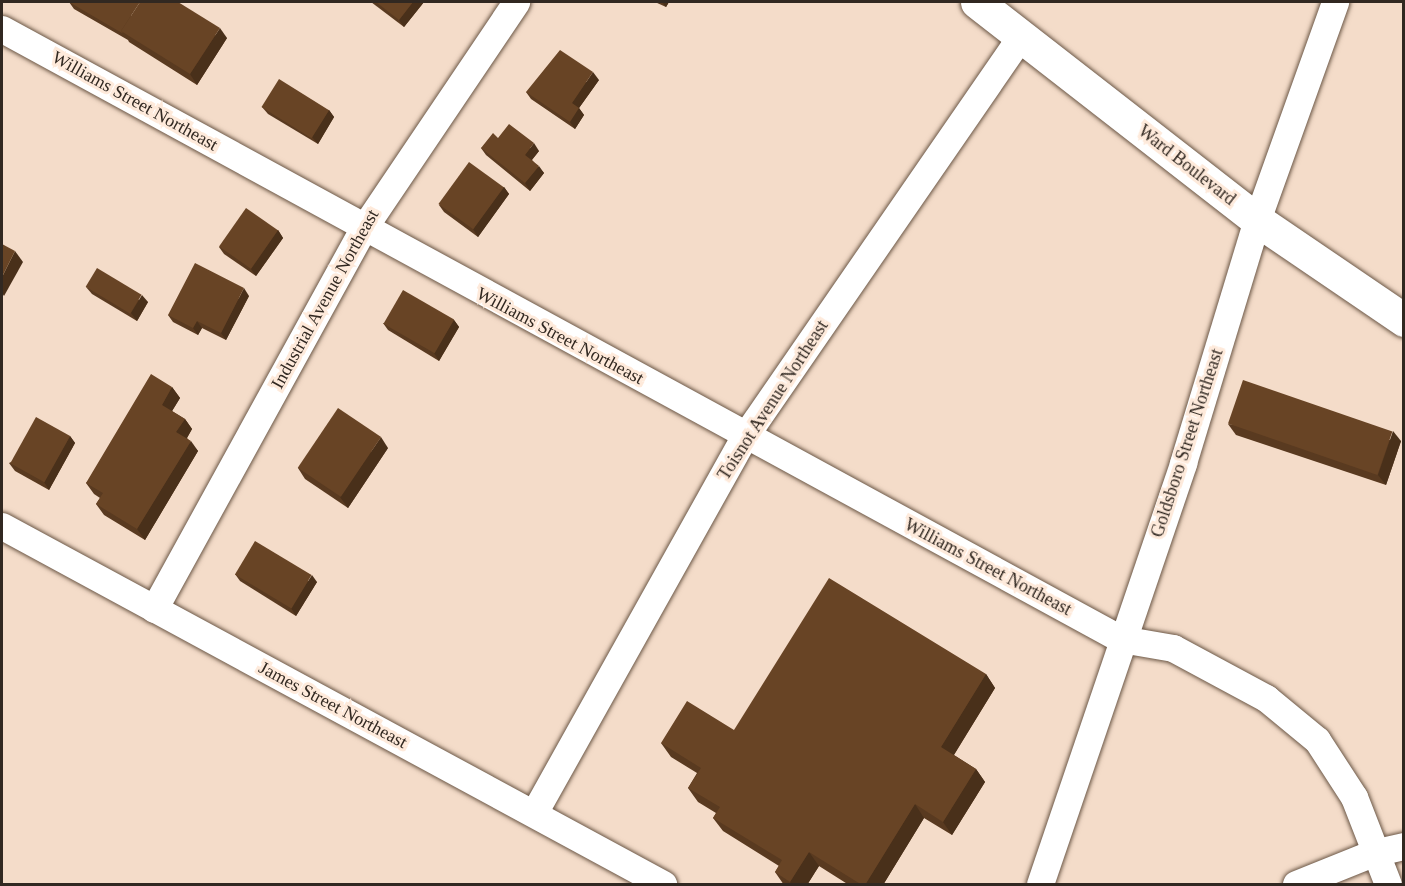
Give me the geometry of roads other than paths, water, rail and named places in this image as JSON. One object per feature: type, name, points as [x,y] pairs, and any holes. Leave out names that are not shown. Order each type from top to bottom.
[{"type":"main road","name":"Ward Boulevard","points":[[977,2],[1257,220],[1404,320]]},
{"type":"street","name":"Industrial Avenue Northeast","points":[[154,609],[363,229],[516,2]]},
{"type":"street","name":"Goldsboro Street Northeast","points":[[1040,885],[1182,463],[1257,220],[1335,2]]},
{"type":"street","name":"Williams Street Northeast","points":[[2,29],[363,229],[1121,639],[1173,648],[1266,698],[1317,740],[1354,797],[1373,854],[1388,885]]},
{"type":"street","name":"Toisnot Avenue Northeast","points":[[534,813],[745,436],[1021,36]]},
{"type":"street","name":"James Street Northeast","points":[[2,526],[663,885]]},
{"type":"street","points":[[1296,885],[1373,854],[1404,846]]}]
